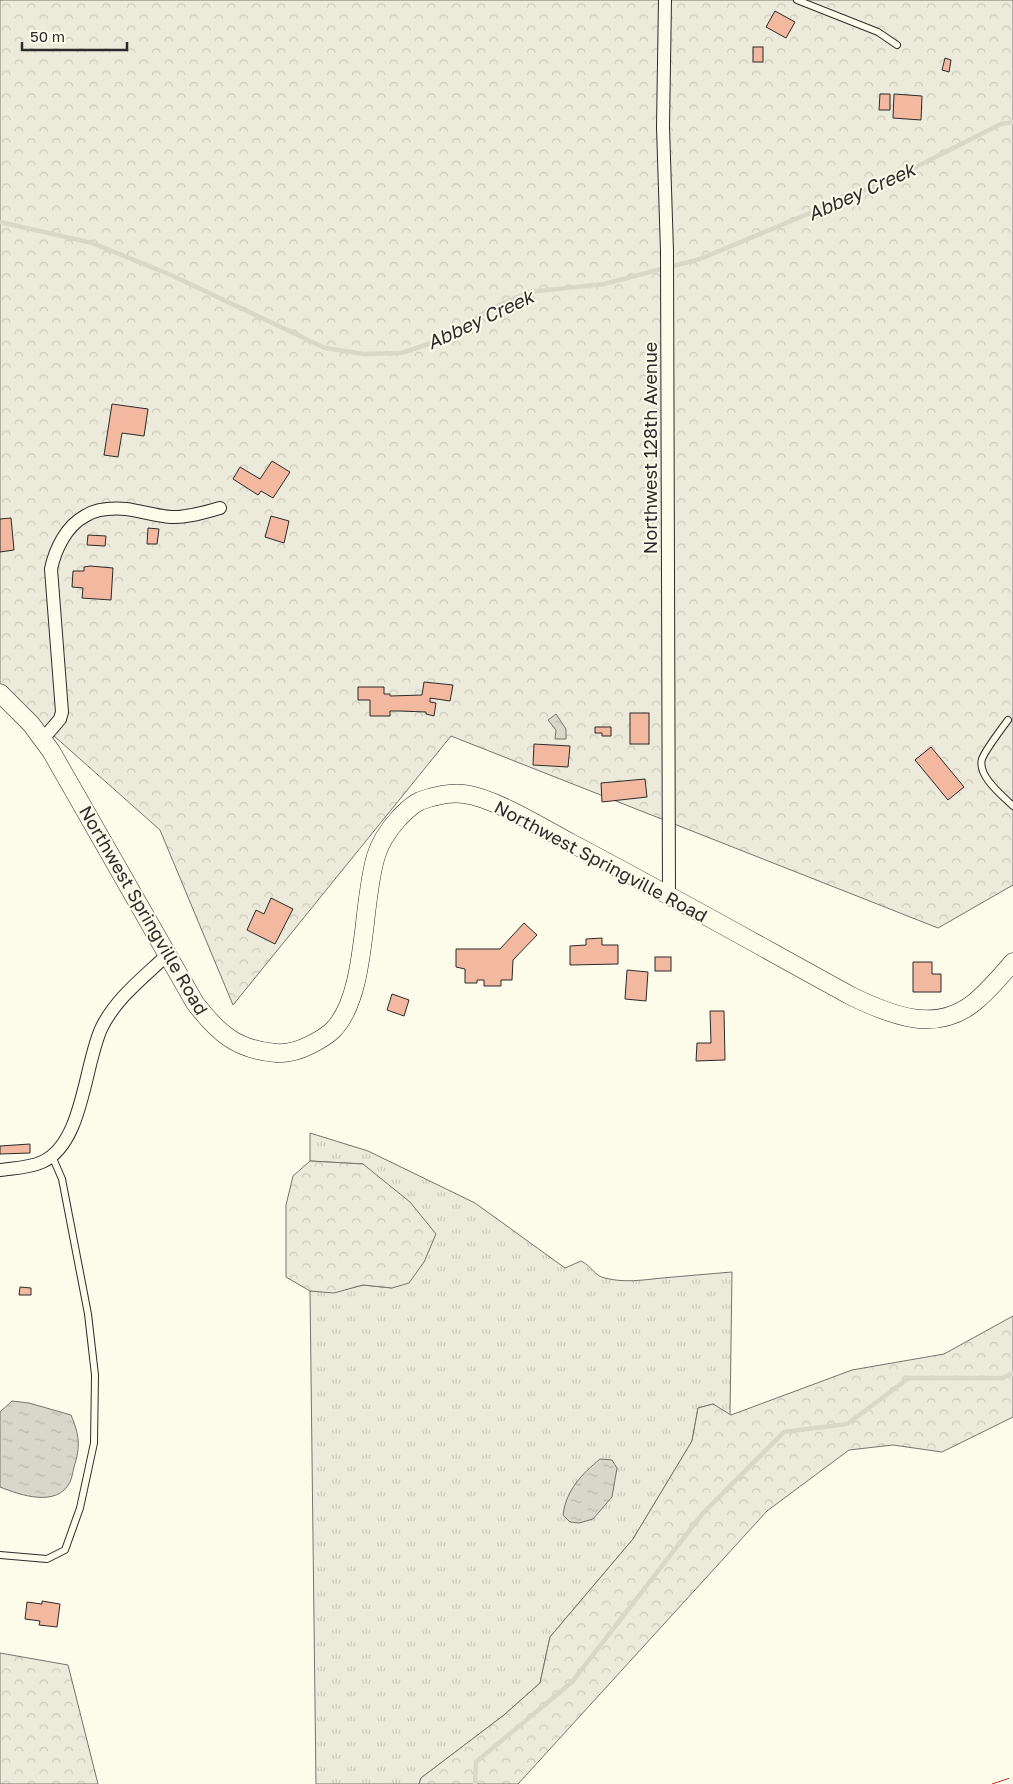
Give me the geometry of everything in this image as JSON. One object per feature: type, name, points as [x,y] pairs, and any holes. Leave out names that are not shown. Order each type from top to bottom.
[{"type":"street","name":"Northwest 128th Avenue","points":[[664,0],[663,127],[668,304],[669,896]]},
{"type":"street","points":[[43,739],[60,718],[62,712],[51,569],[60,542],[84,516],[98,511],[124,509],[170,517],[220,508]]},
{"type":"street","name":"Northwest Springville Road","points":[[0,693],[43,739],[194,1003],[220,1033],[239,1045],[260,1052],[280,1054],[299,1050],[317,1042],[333,1030],[344,1013],[352,995],[357,976],[370,880],[376,854],[391,826],[410,806],[441,795],[464,794],[506,809],[854,997],[909,1019],[928,1020],[958,1012],[974,1003],[1013,962]]},
{"type":"street","points":[[0,1170],[24,1167],[42,1162],[52,1156],[64,1144],[71,1128],[101,1029],[112,1010],[124,995],[167,955]]},
{"type":"lane","points":[[797,0],[878,32],[897,45]]},
{"type":"lane","points":[[1008,720],[982,760],[982,771],[989,782],[1013,806]]},
{"type":"lane","points":[[0,1555],[47,1559],[65,1550],[80,1508],[94,1443],[95,1375],[88,1314],[62,1179],[52,1156]]},
{"type":"green space","points":[[0,0],[1013,0],[1013,885],[938,928],[451,736],[233,1005],[160,830],[0,688]]},
{"type":"green space","points":[[310,1133],[368,1151],[475,1203],[565,1268],[581,1261],[601,1277],[626,1281],[732,1272],[730,1415],[713,1404],[698,1408],[692,1441],[633,1539],[550,1637],[540,1683],[504,1715],[421,1778],[419,1784],[316,1784],[310,1291],[334,1292],[363,1285],[392,1288],[363,1164],[310,1161]]},
{"type":"green space","points":[[310,1161],[363,1164],[410,1202],[436,1234],[424,1262],[409,1283],[392,1288],[363,1285],[334,1293],[310,1291],[286,1277],[286,1205],[293,1176]]},
{"type":"green space","points":[[1013,1316],[1013,1417],[942,1452],[893,1445],[849,1450],[767,1511],[518,1784],[419,1784],[421,1778],[504,1715],[540,1683],[550,1637],[633,1539],[692,1441],[698,1408],[713,1404],[731,1415],[852,1370],[944,1354]]},
{"type":"green space","points":[[0,1653],[68,1665],[98,1784],[0,1784]]},
{"type":"water","points":[[556,714],[566,729],[566,739],[555,739],[556,730],[548,720]]},
{"type":"water","points":[[12,1401],[29,1403],[71,1415],[76,1428],[78,1453],[70,1482],[64,1490],[56,1495],[47,1497],[28,1496],[0,1487],[0,1412]]},
{"type":"water","points":[[600,1459],[612,1460],[617,1468],[612,1497],[593,1519],[579,1523],[570,1522],[563,1515],[571,1490],[581,1477]]},
{"type":"building","points":[[775,11],[795,22],[786,38],[766,27]]},
{"type":"building","points":[[753,47],[763,47],[763,62],[753,62]]},
{"type":"building","points":[[945,58],[951,60],[949,72],[942,70]]},
{"type":"building","points":[[880,94],[890,94],[890,110],[879,110]]},
{"type":"building","points":[[894,94],[922,96],[921,120],[893,118]]},
{"type":"building","points":[[112,404],[148,409],[144,436],[122,433],[118,457],[104,455]]},
{"type":"building","points":[[272,461],[290,472],[273,498],[261,491],[258,495],[233,479],[240,467],[260,479]]},
{"type":"building","points":[[271,516],[289,521],[284,543],[265,537]]},
{"type":"building","points":[[11,518],[14,550],[0,552],[0,519]]},
{"type":"building","points":[[148,528],[159,529],[157,544],[147,544]]},
{"type":"building","points":[[88,535],[106,536],[105,546],[87,545]]},
{"type":"building","points":[[84,567],[113,568],[111,600],[82,598],[83,588],[72,587],[73,571],[84,571]]},
{"type":"building","points":[[424,682],[453,685],[450,701],[430,698],[430,702],[436,703],[434,716],[426,714],[426,712],[390,711],[390,716],[370,716],[370,700],[358,700],[358,687],[384,687],[384,694],[390,694],[390,696],[422,695]]},
{"type":"building","points":[[630,713],[649,713],[649,744],[630,744]]},
{"type":"building","points":[[595,727],[611,727],[611,736],[602,736],[602,733],[595,733]]},
{"type":"building","points":[[534,744],[570,746],[568,767],[533,765]]},
{"type":"building","points":[[931,747],[964,787],[948,800],[915,760]]},
{"type":"building","points":[[645,779],[647,797],[602,802],[601,783]]},
{"type":"building","points":[[271,898],[293,909],[275,944],[247,930],[256,910],[264,914]]},
{"type":"building","points":[[524,923],[537,935],[513,960],[512,980],[501,980],[501,986],[484,986],[484,980],[477,980],[477,983],[465,983],[465,969],[456,967],[456,949],[500,949]]},
{"type":"building","points":[[602,938],[602,945],[618,945],[618,964],[570,965],[570,946],[586,945],[586,939]]},
{"type":"building","points":[[655,957],[671,957],[671,971],[655,971]]},
{"type":"building","points":[[913,962],[932,962],[932,974],[941,974],[941,992],[913,992]]},
{"type":"building","points":[[627,970],[648,972],[646,1001],[625,999]]},
{"type":"building","points":[[392,994],[409,1000],[404,1016],[387,1010]]},
{"type":"building","points":[[710,1011],[724,1011],[725,1060],[696,1061],[697,1043],[711,1043]]},
{"type":"building","points":[[30,1144],[30,1153],[0,1154],[0,1146]]},
{"type":"building","points":[[20,1287],[31,1288],[31,1295],[19,1295]]},
{"type":"building","points":[[42,1601],[60,1604],[57,1627],[39,1625],[40,1621],[25,1619],[27,1602],[42,1604]]},
{"type":"waterway","name":"Abbey Creek","points":[[0,222],[92,243],[171,275],[325,348],[364,354],[401,353],[444,339],[487,311],[528,292],[604,284],[700,259],[894,178],[1001,124],[1013,122]]},
{"type":"waterway","points":[[475,1784],[476,1762],[572,1682],[703,1513],[784,1432],[847,1424],[909,1378],[1003,1378],[1013,1373]]},
{"type":"power","points":[[992,1784],[1013,1777]]}]
